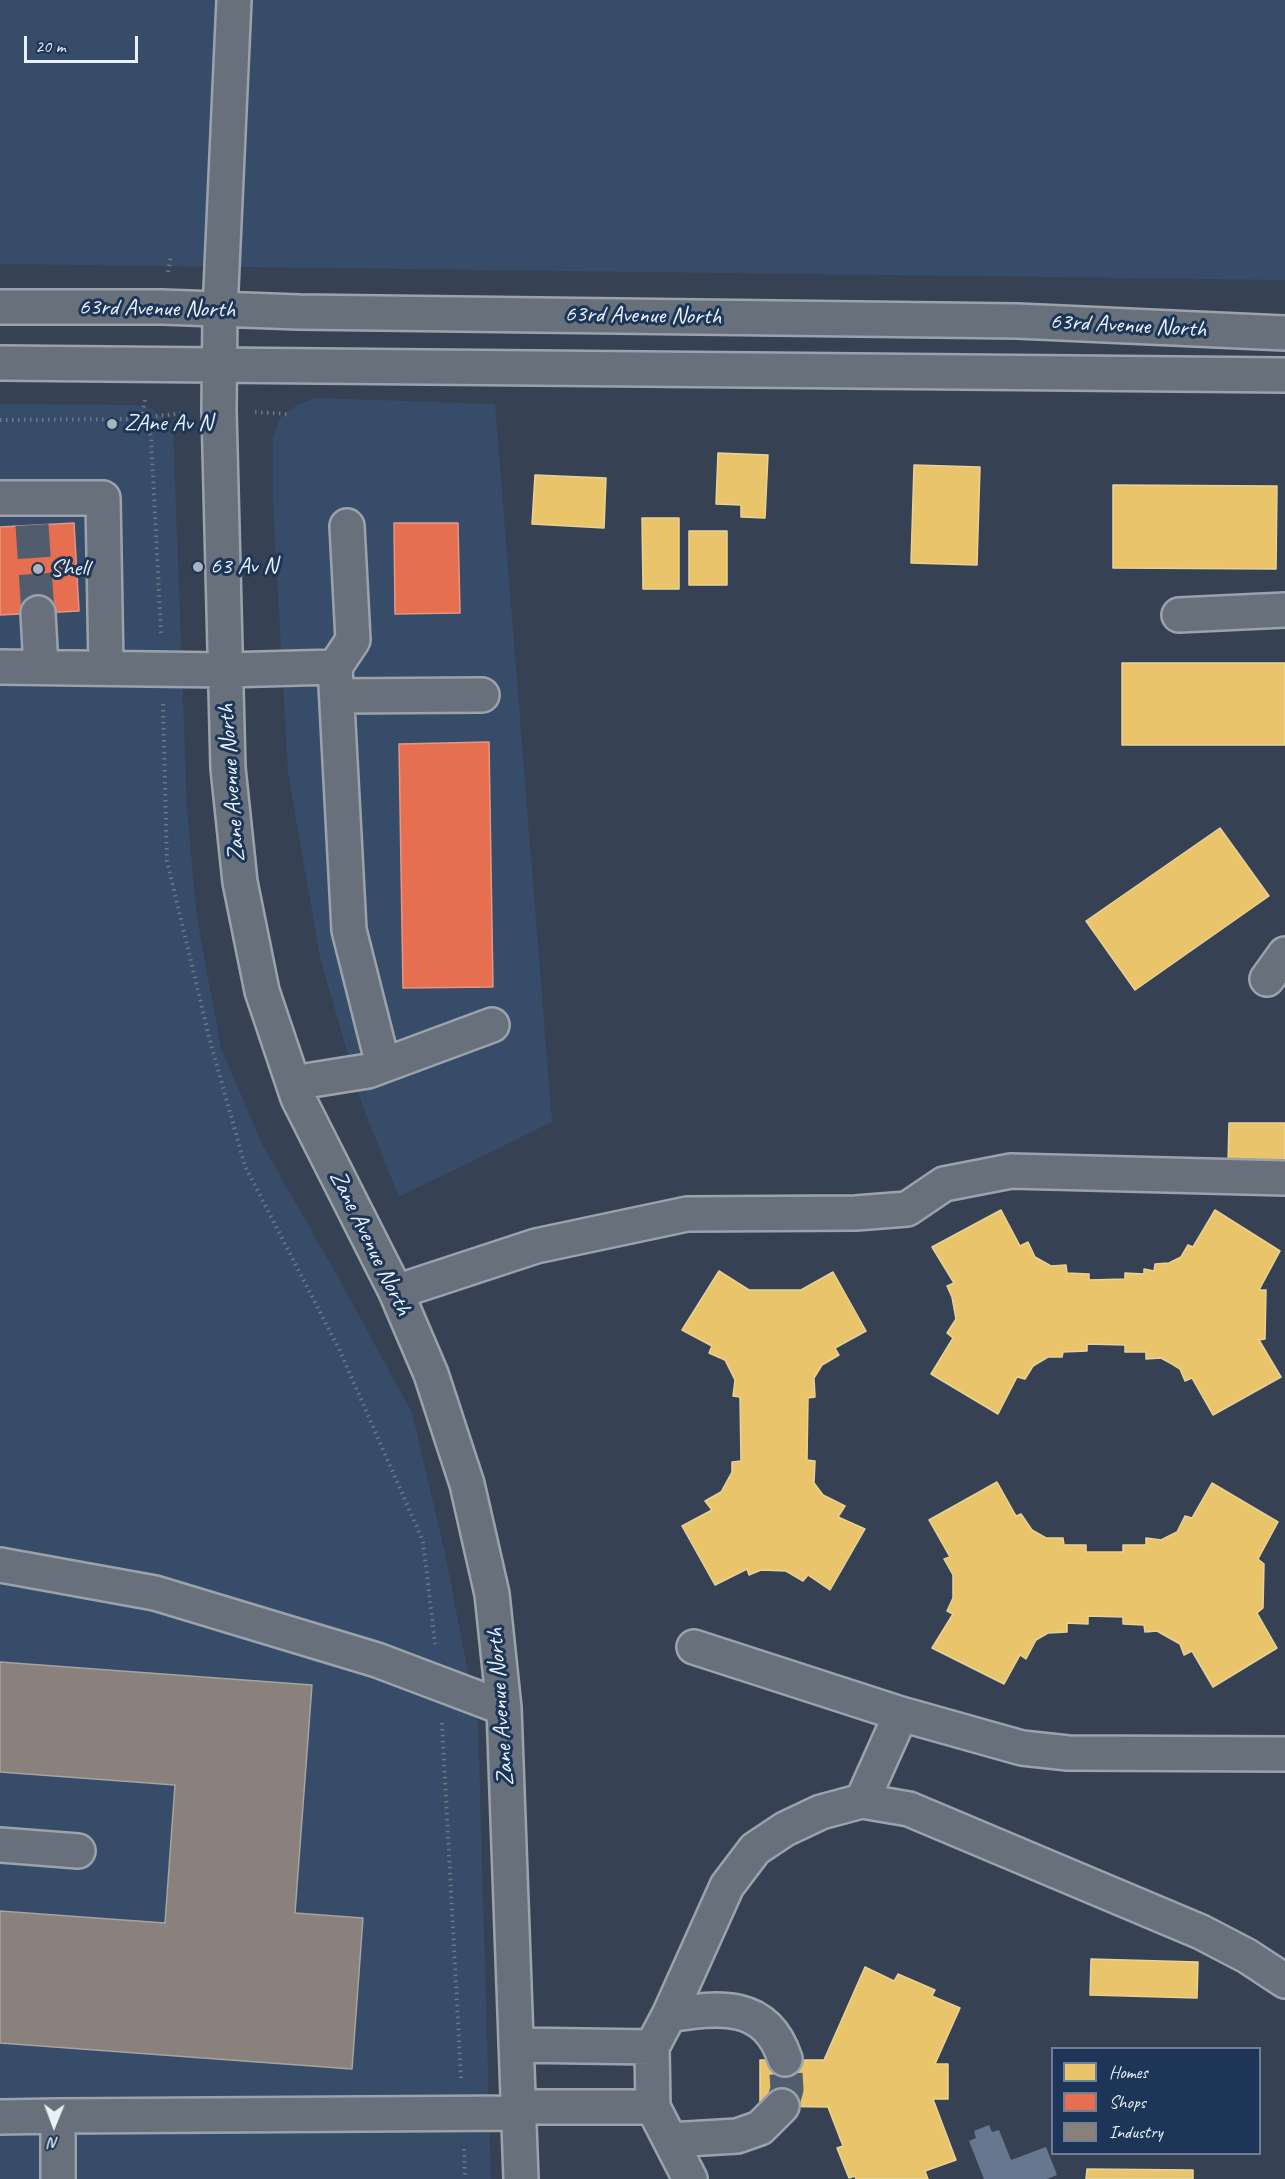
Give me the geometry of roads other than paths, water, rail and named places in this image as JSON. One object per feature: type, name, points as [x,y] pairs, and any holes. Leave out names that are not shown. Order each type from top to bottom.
[{"type":"street","name":"Zane Avenue North","points":[[234,0],[219,365],[228,768],[240,882],[262,991],[298,1098],[396,1292],[431,1374],[466,1484],[492,1594],[504,1708],[521,2179]]},
{"type":"street","name":"63rd Avenue North","points":[[0,307],[162,307],[220,310],[1017,321],[1285,333]]},
{"type":"street","name":"63rd Avenue North","points":[[0,363],[1285,375]]},
{"type":"street","points":[[20,508],[103,498],[106,668]]},
{"type":"street","points":[[347,526],[353,640],[336,682],[349,930],[383,1065]]},
{"type":"street","points":[[1179,615],[1285,610]]},
{"type":"street","points":[[38,613],[41,667]]},
{"type":"street","points":[[0,667],[225,670],[482,694]]},
{"type":"street","points":[[293,1083],[368,1071],[492,1025]]},
{"type":"street","points":[[396,1292],[536,1246],[687,1214],[856,1213],[907,1209],[944,1184],[1011,1171],[1285,1178]]},
{"type":"street","points":[[0,1564],[155,1593],[377,1659],[504,1708]]},
{"type":"street","points":[[694,1647],[901,1714],[1022,1748],[1068,1753],[1285,1754]]},
{"type":"street","points":[[862,1801],[901,1714]]},
{"type":"street","points":[[690,2179],[653,2107],[652,2047],[669,2015],[727,1886],[755,1849],[785,1829],[821,1812],[862,1801],[909,1809],[1201,1932],[1247,1956],[1285,1981]]},
{"type":"street","points":[[0,1845],[78,1851]]},
{"type":"street","points":[[669,2015],[710,2008],[738,2011],[763,2023],[780,2043],[785,2060]]},
{"type":"street","points":[[516,2045],[652,2047]]},
{"type":"street","points":[[670,2140],[737,2136],[760,2128],[782,2106]]},
{"type":"street","points":[[0,2117],[463,2114],[518,2110],[653,2107]]},
{"type":"street","points":[[58,2116],[58,2179]]},
{"type":"tunnel","points":[[32,525],[38,613]]},
{"type":"tunnel","points":[[782,2106],[787,2089],[785,2059]]},
{"type":"place","name":"ZAne Av N","points":[[112,424]]},
{"type":"place","name":"63 Av N","points":[[198,567]]},
{"type":"place","name":"Shell","points":[[38,569]]}]
